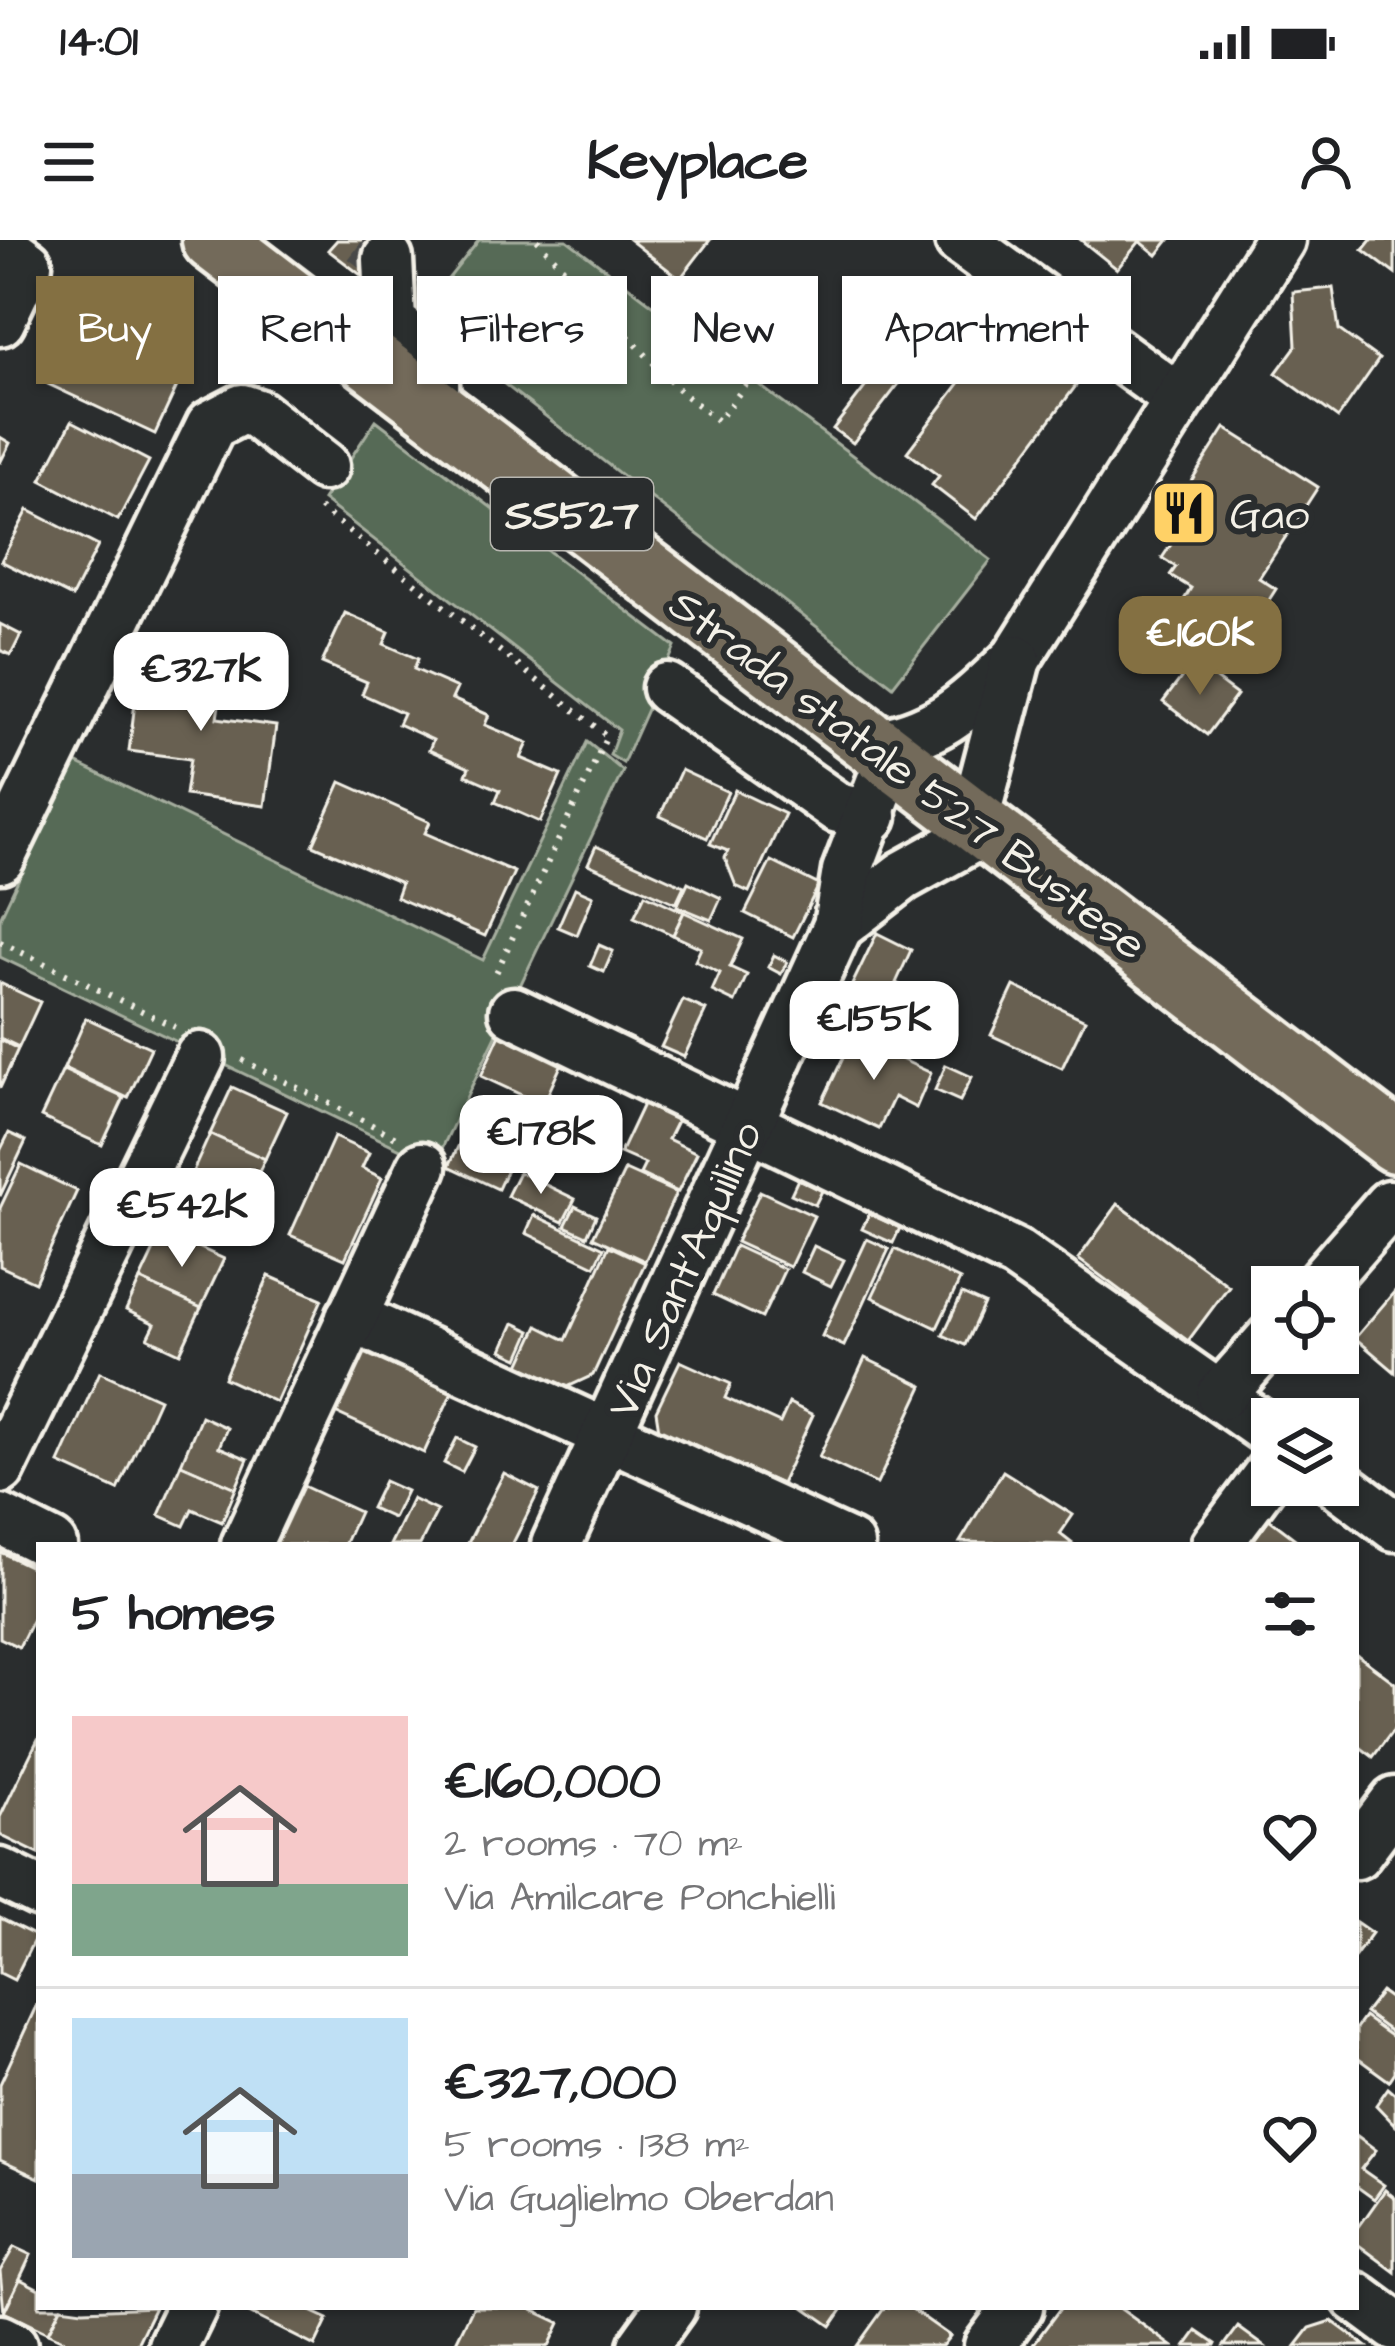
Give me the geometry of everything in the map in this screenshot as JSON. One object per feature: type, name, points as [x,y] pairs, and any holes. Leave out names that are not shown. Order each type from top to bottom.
[{"type":"main road","name":"Strada statale 527 Bustese","points":[[233,255],[1395,1142]]},
{"type":"street","points":[[960,240],[1179,399]]},
{"type":"street","points":[[881,752],[944,722],[1016,659],[1280,240]]},
{"type":"street","points":[[0,244],[27,264],[0,321]]},
{"type":"street","points":[[388,259],[391,322],[433,355],[435,409]]},
{"type":"street","points":[[0,858],[211,425],[242,409],[257,414],[320,464]]},
{"type":"street","points":[[978,827],[1016,659]]},
{"type":"street","points":[[667,688],[838,808],[872,816]]},
{"type":"street","name":"Via Sant'Aquilino","points":[[557,1542],[838,926],[847,871],[872,816],[881,752]]},
{"type":"street","name":"Via Sant'Aquilino","points":[[838,926],[978,827]]},
{"type":"street","points":[[514,1012],[1016,1255],[1251,1418]]},
{"type":"street","points":[[0,1468],[203,1049]]},
{"type":"street","points":[[246,1542],[422,1167]]},
{"type":"street","points":[[1336,1266],[1390,1205]]},
{"type":"street","points":[[351,1317],[842,1542]]},
{"type":"street","points":[[1221,1396],[1251,1362]]},
{"type":"street","points":[[1218,1542],[1251,1498]]},
{"type":"street","points":[[1359,1499],[1395,1526]]},
{"type":"street","points":[[0,1519],[46,1542]]},
{"type":"street","points":[[1359,1850],[1395,1802]]},
{"type":"street","points":[[0,1873],[36,1891]]},
{"type":"street","points":[[1359,2299],[1395,2326]]},
{"type":"street","points":[[173,2346],[191,2310]]},
{"type":"street","points":[[643,2346],[669,2310]]},
{"type":"street","points":[[989,2346],[1016,2310]]},
{"type":"street","points":[[0,2340],[12,2346]]},
{"type":"path","points":[[537,240],[651,360]]},
{"type":"path","points":[[673,384],[718,421],[746,384]]},
{"type":"path","points":[[320,464],[297,490],[607,736],[485,998],[514,1012]]},
{"type":"path","points":[[0,942],[203,1049],[428,1153],[422,1167]]},
{"type":"green space","points":[[479,240],[567,240],[615,276],[450,276]]},
{"type":"green space","points":[[627,285],[651,303],[651,384],[758,384],[991,560],[893,686],[504,384],[627,384]]},
{"type":"green space","points":[[376,420],[675,647],[623,763],[610,755],[619,730],[323,500]]},
{"type":"green space","points":[[587,742],[623,771],[434,1165],[0,957],[0,918],[74,762],[483,960]]},
{"type":"building","points":[[337,240],[402,240],[375,276],[362,276],[328,250]]},
{"type":"building","points":[[630,240],[710,240],[682,276]]},
{"type":"building","points":[[1081,240],[1169,240],[1157,255],[1140,241],[1117,269]]},
{"type":"building","points":[[1371,240],[1395,240],[1395,274],[1363,250]]},
{"type":"building","points":[[1333,288],[1339,330],[1379,359],[1338,418],[1276,373],[1296,346],[1293,292]]},
{"type":"building","points":[[48,384],[178,384],[155,434]]},
{"type":"building","points":[[868,384],[899,384],[853,443],[833,429]]},
{"type":"building","points":[[959,384],[1077,384],[976,519],[932,485],[939,476],[907,452]]},
{"type":"building","points":[[72,421],[149,461],[118,520],[41,480]]},
{"type":"building","points":[[1225,428],[1318,487],[1259,578],[1276,589],[1242,642],[1182,603],[1191,588],[1170,575],[1176,567],[1162,558],[1178,534],[1163,525]]},
{"type":"building","points":[[0,437],[10,443],[0,463]]},
{"type":"building","points":[[28,510],[98,546],[72,597],[1,561]]},
{"type":"building","points":[[345,613],[389,632],[384,644],[418,659],[414,669],[457,688],[452,699],[489,715],[485,725],[528,743],[521,758],[561,775],[540,822],[495,802],[500,790],[466,775],[469,768],[429,750],[433,740],[398,724],[403,713],[362,694],[367,682],[322,663]]},
{"type":"building","points":[[0,624],[21,635],[11,655],[0,650]]},
{"type":"building","points":[[140,662],[224,674],[217,718],[276,726],[265,806],[185,795],[190,759],[129,751]]},
{"type":"building","points":[[1193,662],[1237,695],[1207,735],[1163,702]]},
{"type":"building","points":[[681,770],[728,792],[707,838],[660,816]]},
{"type":"building","points":[[341,782],[430,822],[425,833],[514,872],[485,936],[396,897],[401,883],[313,845]]},
{"type":"building","points":[[735,790],[785,814],[749,892],[736,886],[725,858],[728,851],[710,844]]},
{"type":"building","points":[[596,846],[684,886],[676,903],[588,864]]},
{"type":"building","points":[[771,861],[819,885],[793,937],[745,913]]},
{"type":"building","points":[[688,882],[721,898],[711,920],[677,906]]},
{"type":"building","points":[[575,888],[593,896],[577,935],[558,927]]},
{"type":"building","points":[[645,894],[684,912],[673,935],[634,917]]},
{"type":"building","points":[[684,912],[743,939],[730,967],[747,975],[735,1002],[712,991],[720,973],[695,961],[701,948],[673,935]]},
{"type":"building","points":[[877,933],[911,950],[896,983],[923,996],[913,1018],[885,1005],[882,1012],[847,995]]},
{"type":"building","points":[[599,945],[613,951],[604,972],[590,966]]},
{"type":"building","points":[[774,955],[787,962],[781,974],[768,967]]},
{"type":"building","points":[[0,983],[40,1002],[19,1047],[0,1038]]},
{"type":"building","points":[[1014,986],[1085,1020],[1062,1068],[991,1035]]},
{"type":"building","points":[[683,1000],[706,1010],[684,1057],[661,1047]]},
{"type":"building","points":[[86,1018],[151,1048],[128,1098],[64,1068]]},
{"type":"building","points":[[501,1032],[563,1061],[543,1105],[481,1076]]},
{"type":"building","points":[[853,1037],[931,1073],[916,1108],[894,1097],[879,1129],[822,1102]]},
{"type":"building","points":[[0,1040],[18,1049],[0,1088]]},
{"type":"building","points":[[946,1065],[972,1077],[960,1101],[935,1090]]},
{"type":"building","points":[[63,1070],[124,1098],[102,1145],[41,1117]]},
{"type":"building","points":[[232,1087],[287,1112],[265,1159],[210,1134]]},
{"type":"building","points":[[645,1100],[680,1115],[668,1139],[697,1153],[678,1192],[640,1174],[645,1164],[620,1153]]},
{"type":"building","points":[[476,1108],[525,1130],[498,1189],[449,1166]]},
{"type":"building","points":[[559,1109],[582,1121],[569,1146],[546,1134]]},
{"type":"building","points":[[9,1133],[26,1141],[0,1196],[0,1151]]},
{"type":"building","points":[[210,1134],[265,1159],[240,1212],[186,1187]]},
{"type":"building","points":[[334,1137],[369,1153],[362,1168],[382,1178],[345,1259],[290,1235]]},
{"type":"building","points":[[21,1164],[77,1191],[35,1282],[0,1266],[0,1208]]},
{"type":"building","points":[[625,1170],[676,1193],[645,1261],[593,1237]]},
{"type":"building","points":[[519,1172],[575,1199],[563,1222],[507,1196]]},
{"type":"building","points":[[798,1179],[822,1191],[815,1205],[791,1194]]},
{"type":"building","points":[[760,1191],[814,1216],[790,1267],[736,1242]]},
{"type":"building","points":[[1118,1204],[1229,1286],[1188,1341],[1078,1259]]},
{"type":"building","points":[[575,1206],[596,1216],[587,1236],[565,1226]]},
{"type":"building","points":[[869,1214],[900,1228],[893,1243],[862,1229]]},
{"type":"building","points":[[534,1215],[604,1248],[595,1266],[526,1233]]},
{"type":"building","points":[[163,1231],[224,1259],[201,1308],[140,1280]]},
{"type":"building","points":[[867,1239],[889,1249],[844,1346],[822,1336]]},
{"type":"building","points":[[609,1246],[645,1263],[593,1375],[565,1388],[519,1367],[538,1326],[566,1340]]},
{"type":"building","points":[[735,1246],[785,1269],[762,1318],[713,1295]]},
{"type":"building","points":[[814,1246],[844,1260],[831,1286],[802,1272]]},
{"type":"building","points":[[895,1249],[960,1280],[937,1328],[872,1297]]},
{"type":"building","points":[[269,1276],[322,1299],[276,1402],[224,1378]]},
{"type":"building","points":[[140,1280],[201,1308],[180,1353],[148,1338],[155,1324],[126,1310]]},
{"type":"building","points":[[1395,1291],[1395,1372],[1359,1341],[1359,1333]]},
{"type":"building","points":[[962,1294],[984,1304],[965,1345],[943,1335]]},
{"type":"building","points":[[514,1323],[531,1331],[519,1358],[502,1350]]},
{"type":"building","points":[[363,1349],[453,1390],[424,1453],[334,1412]]},
{"type":"building","points":[[865,1358],[923,1386],[877,1484],[819,1457]]},
{"type":"building","points":[[680,1361],[731,1384],[725,1398],[780,1423],[789,1403],[813,1415],[781,1484],[659,1430],[656,1411]]},
{"type":"building","points":[[100,1372],[159,1399],[118,1490],[59,1463]]},
{"type":"building","points":[[201,1416],[227,1428],[219,1447],[248,1459],[236,1488],[181,1464]]},
{"type":"building","points":[[457,1438],[475,1447],[462,1472],[444,1463]]},
{"type":"building","points":[[181,1464],[236,1488],[222,1522],[192,1509],[184,1526],[159,1515]]},
{"type":"building","points":[[1003,1471],[1073,1515],[1060,1534],[1070,1542],[960,1542]]},
{"type":"building","points":[[504,1473],[539,1491],[514,1542],[469,1542]]},
{"type":"building","points":[[384,1481],[406,1491],[393,1518],[371,1508]]},
{"type":"building","points":[[297,1483],[359,1512],[345,1542],[269,1542]]},
{"type":"building","points":[[412,1499],[437,1511],[422,1542],[391,1542]]},
{"type":"building","points":[[1269,1519],[1299,1542],[1252,1542]]},
{"type":"building","points":[[0,1552],[36,1570],[36,1613],[19,1647],[0,1638]]},
{"type":"building","points":[[1359,1656],[1395,1683],[1395,1728],[1373,1757],[1359,1746]]},
{"type":"building","points":[[36,1743],[36,1853],[0,1835],[0,1817]]},
{"type":"building","points":[[0,1918],[36,1936],[14,1980],[0,1973]]},
{"type":"building","points":[[1359,1924],[1372,1933],[1359,1951]]},
{"type":"building","points":[[1381,1992],[1395,2002],[1395,2035],[1365,2013]]},
{"type":"building","points":[[36,2006],[36,2177],[0,2160],[0,2084]]},
{"type":"building","points":[[1364,2017],[1395,2039],[1395,2072],[1389,2081],[1359,2059],[1359,2024]]},
{"type":"building","points":[[1388,2088],[1395,2094],[1395,2125],[1376,2105]]},
{"type":"building","points":[[1359,2137],[1376,2150],[1361,2169],[1384,2185],[1374,2199],[1359,2188]]},
{"type":"building","points":[[1385,2190],[1395,2198],[1395,2272],[1359,2245],[1359,2227]]},
{"type":"building","points":[[14,2247],[31,2255],[4,2312],[0,2271]]},
{"type":"building","points":[[20,2279],[36,2287],[36,2310],[60,2310],[48,2333],[4,2312]]},
{"type":"building","points":[[60,2310],[154,2310],[136,2346],[76,2346],[48,2333]]},
{"type":"building","points":[[243,2310],[308,2310],[328,2319],[315,2346]]},
{"type":"building","points":[[472,2310],[532,2310],[560,2323],[549,2346],[454,2346]]},
{"type":"building","points":[[808,2310],[842,2310],[831,2326]]},
{"type":"building","points":[[883,2310],[913,2310],[950,2336],[942,2346],[857,2346]]},
{"type":"building","points":[[1059,2310],[1122,2310],[1172,2346],[1032,2346]]},
{"type":"building","points":[[1332,2321],[1366,2346],[1296,2346],[1310,2328]]},
{"type":"building","points":[[1238,2327],[1264,2346],[1224,2346]]},
{"type":"building","points":[[1197,2331],[1216,2344],[1215,2346],[1186,2346]]},
{"type":"tunnel","points":[[363,240],[388,259]]},
{"type":"place","name":"Gao","points":[[1184,513]]}]
